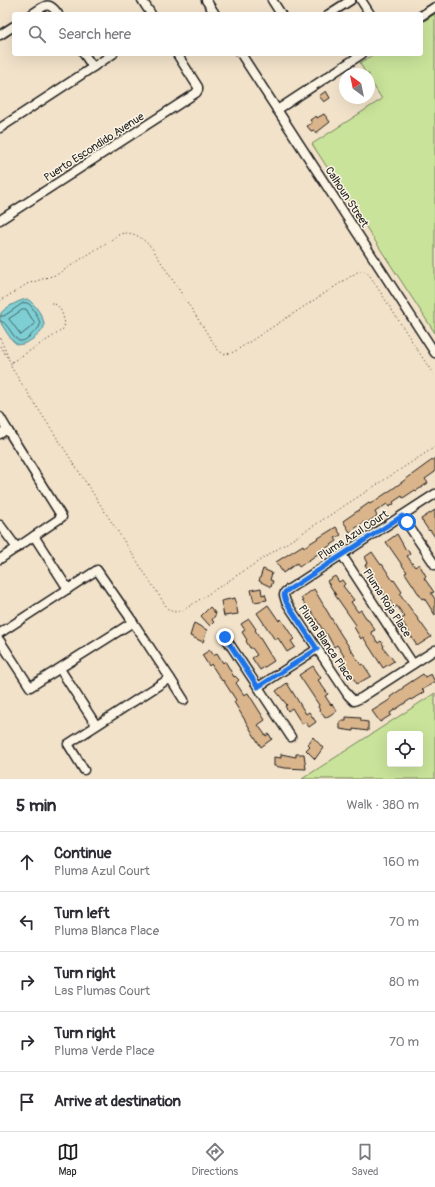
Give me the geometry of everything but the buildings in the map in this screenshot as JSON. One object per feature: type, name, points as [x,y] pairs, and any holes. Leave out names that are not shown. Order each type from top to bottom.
[{"type":"street","points":[[142,0],[150,12]]},
{"type":"street","points":[[206,0],[214,12]]},
{"type":"street","points":[[272,0],[280,12]]},
{"type":"street","points":[[332,12],[350,0]]},
{"type":"street","points":[[361,0],[369,12]]},
{"type":"street","points":[[35,12],[50,4],[57,12]]},
{"type":"street","points":[[423,15],[435,7]]},
{"type":"street","points":[[0,35],[12,27]]},
{"type":"street","points":[[85,56],[93,67]]},
{"type":"street","points":[[0,128],[110,56]]},
{"type":"street","name":"Puerto Escondido Avenue","points":[[0,220],[198,90],[195,82],[178,56]]},
{"type":"street","name":"Calhoun Street","points":[[242,56],[435,353]]},
{"type":"street","points":[[277,110],[359,56]]},
{"type":"street","points":[[0,417],[62,517],[0,559]]},
{"type":"street","points":[[0,434],[7,429]]},
{"type":"street","name":"Pluma Azul Court","points":[[284,595],[285,592],[435,494]]},
{"type":"street","points":[[402,516],[435,565]]},
{"type":"street","points":[[0,525],[16,548]]},
{"type":"street","points":[[34,536],[68,589]]},
{"type":"street","name":"Pluma Roja Place","points":[[342,555],[413,664]]},
{"type":"street","points":[[0,633],[97,570],[184,700]]},
{"type":"street","name":"Pluma Blanca Place","points":[[284,595],[286,602],[317,649],[348,695],[354,701],[413,664]]},
{"type":"street","points":[[0,641],[30,687],[133,622]]},
{"type":"street","points":[[225,637],[290,737]]},
{"type":"street","points":[[258,687],[317,649]]},
{"type":"street","points":[[413,664],[435,650]]},
{"type":"street","points":[[60,669],[96,725]]},
{"type":"street","points":[[84,770],[68,744],[170,678]]},
{"type":"path","points":[[0,301],[27,284],[58,274],[120,234],[130,233],[138,236],[152,248],[218,350],[222,353],[228,354],[237,350],[362,270],[370,276],[435,378]]},
{"type":"path","points":[[11,363],[63,329],[65,324],[61,312],[57,305],[49,303]]},
{"type":"path","points":[[0,338],[11,363],[11,367],[168,609],[173,612],[182,612],[435,447]]},
{"type":"path","points":[[0,346],[11,363]]},
{"type":"green space","points":[[435,14],[435,333],[312,144],[382,99],[375,88],[375,68],[363,68],[360,63],[371,56],[423,56],[423,22]]},
{"type":"green space","points":[[435,693],[435,779],[302,779]]},
{"type":"water","points":[[27,299],[39,312],[43,320],[44,327],[40,333],[28,342],[24,344],[17,344],[1,324],[1,313],[13,304]]},
{"type":"route","points":[[225,637],[258,687],[317,649],[286,602],[284,598],[285,592],[402,516],[407,522]]}]
